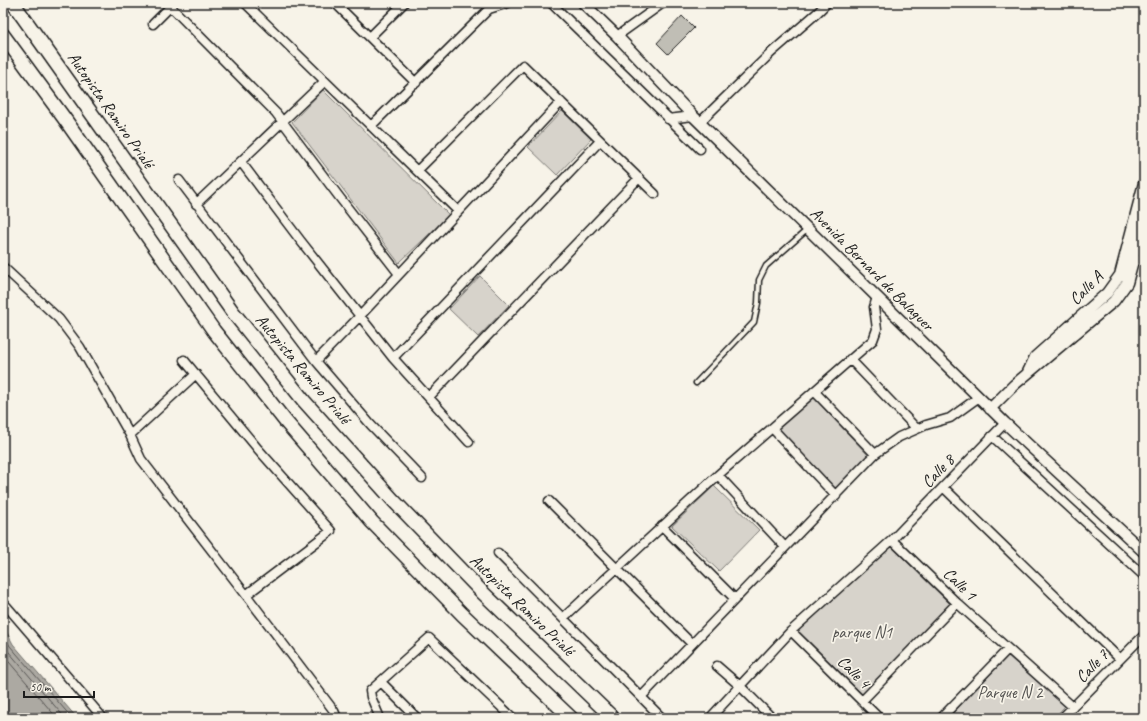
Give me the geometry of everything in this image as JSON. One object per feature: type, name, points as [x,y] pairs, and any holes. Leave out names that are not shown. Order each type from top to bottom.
[{"type":"highway","name":"Autopista Ramiro Prialé","points":[[13,3],[232,311],[304,401],[393,500],[481,591],[613,718]]},
{"type":"highway","points":[[3,35],[68,124],[214,331],[286,422],[372,522],[462,614],[571,718]]},
{"type":"street","points":[[245,3],[458,211]]},
{"type":"street","points":[[335,3],[416,82]]},
{"type":"street","points":[[370,37],[404,3]]},
{"type":"street","points":[[371,126],[490,6],[508,3]]},
{"type":"street","points":[[551,3],[700,149]]},
{"type":"street","name":"Avenida Bernard de Balaguer","points":[[583,3],[617,36],[696,119],[990,409],[1144,552]]},
{"type":"street","points":[[617,36],[663,3]]},
{"type":"street","points":[[668,119],[696,119],[827,3]]},
{"type":"street","points":[[153,24],[171,5],[283,122],[399,274]]},
{"type":"street","points":[[417,171],[523,65],[655,194]]},
{"type":"street","points":[[196,204],[325,81]]},
{"type":"street","points":[[316,361],[561,102]]},
{"type":"street","points":[[393,358],[600,141]]},
{"type":"street","points":[[241,162],[393,358],[469,442]]},
{"type":"street","points":[[429,397],[638,178]]},
{"type":"street","points":[[179,180],[316,361],[371,425],[422,478]]},
{"type":"street","name":"Calle A","points":[[990,409],[1014,385],[1114,301],[1128,283],[1129,257],[1144,183]]},
{"type":"street","name":"Calle A","points":[[1129,257],[1144,220]]},
{"type":"street","points":[[1129,257],[1144,262]]},
{"type":"street","points":[[3,267],[59,319],[80,347],[130,435],[141,459],[334,711],[337,718]]},
{"type":"street","points":[[563,618],[718,475],[873,340],[877,329],[874,307],[877,297]]},
{"type":"street","points":[[850,359],[917,429]]},
{"type":"street","points":[[184,360],[258,449],[331,531],[246,595]]},
{"type":"street","points":[[130,435],[196,374]]},
{"type":"street","points":[[814,391],[875,454]]},
{"type":"street","points":[[642,696],[875,454],[899,437],[926,425],[950,418],[979,397]]},
{"type":"street","name":"Calle 8","points":[[710,718],[791,631],[892,540],[1005,423]]},
{"type":"street","points":[[772,428],[836,496]]},
{"type":"street","points":[[992,436],[1144,576]]},
{"type":"street","points":[[718,475],[785,547]]},
{"type":"street","points":[[943,487],[1120,659]]},
{"type":"street","points":[[549,501],[692,644]]},
{"type":"street","points":[[662,526],[735,598]]},
{"type":"street","name":"Calle 1","points":[[892,540],[957,603],[1073,707]]},
{"type":"street","points":[[498,554],[642,696],[662,718]]},
{"type":"street","points":[[3,602],[103,718]]},
{"type":"street","points":[[862,701],[957,603]]},
{"type":"street","name":"Calle 4","points":[[791,631],[879,718]]},
{"type":"street","name":"Calle 7","points":[[1062,718],[1144,635]]},
{"type":"street","points":[[380,718],[370,697],[370,691],[429,638],[513,718]]},
{"type":"street","points":[[941,718],[1008,650]]},
{"type":"street","points":[[717,666],[740,686],[772,718]]},
{"type":"street","points":[[381,682],[417,718]]},
{"type":"lane","points":[[696,382],[754,322],[758,303],[758,280],[766,266],[808,229]]},
{"type":"green space","points":[[323,90],[449,215],[399,263],[292,122]]},
{"type":"green space","points":[[562,111],[591,139],[557,175],[528,147]]},
{"type":"green space","points":[[480,276],[509,305],[478,337],[449,309]]},
{"type":"green space","points":[[813,397],[868,455],[834,490],[778,428]]},
{"type":"green space","points":[[714,486],[759,530],[719,571],[672,526]]},
{"type":"green space","name":"parque N1","points":[[891,546],[950,604],[863,695],[798,631]]},
{"type":"green space","name":"Parque N 2","points":[[1008,656],[1065,706],[1054,718],[948,718]]},
{"type":"water","points":[[3,625],[13,644],[77,718],[3,718]]},
{"type":"building","points":[[682,16],[694,28],[668,54],[657,43]]}]
